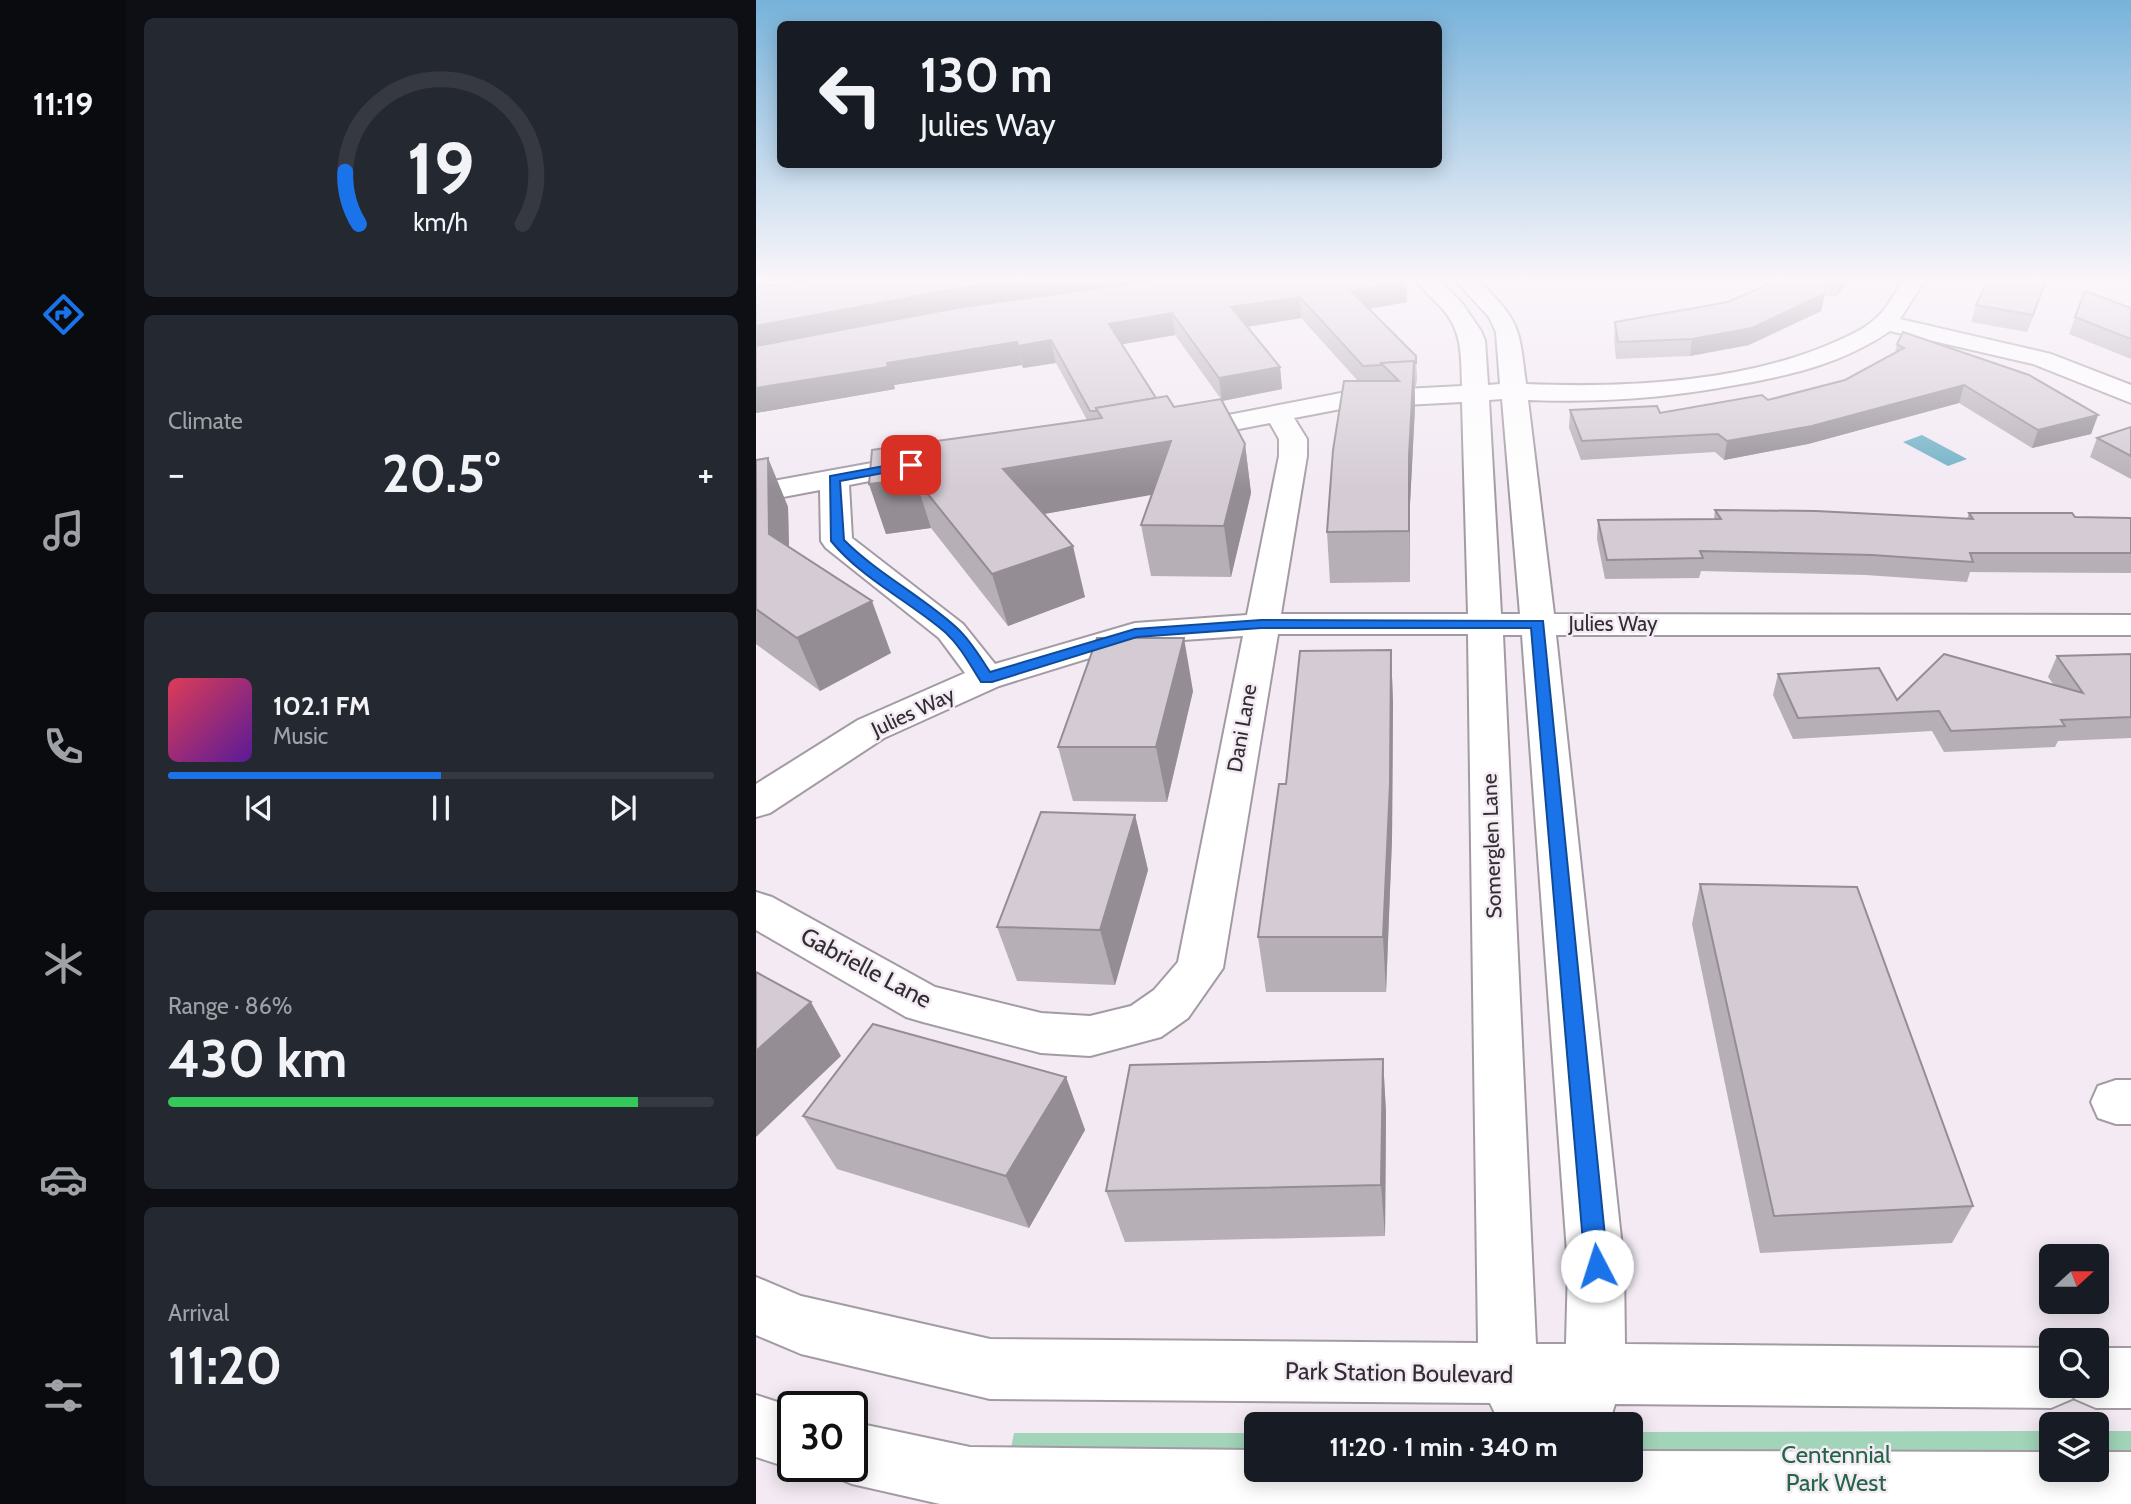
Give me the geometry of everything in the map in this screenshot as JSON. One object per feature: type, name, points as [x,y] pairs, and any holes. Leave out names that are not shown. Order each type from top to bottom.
[{"type":"street","name":"Somerglen Lane","points":[[1477,350],[1494,392],[1538,624],[1597,1266],[1586,1400]]},
{"type":"street","name":"Somerglen Lane","points":[[1504,350],[1494,392],[1485,624],[1520,1399]]},
{"type":"street","points":[[1153,437],[1346,400],[1494,392],[1581,394],[1674,389],[1798,366],[1835,350]]},
{"type":"street","points":[[2009,350],[2076,369],[2131,395]]},
{"type":"street","name":"Dani Lane","points":[[1144,1023],[1171,1004],[1200,968],[1293,456],[1293,439],[1278,414]]},
{"type":"street","points":[[756,493],[951,459]]},
{"type":"street","points":[[834,478],[837,541],[858,561],[951,631],[970,651],[986,678]]},
{"type":"street","name":"Julies Way","points":[[756,803],[871,729],[986,678],[1135,633],[1261,624],[2131,625]]},
{"type":"street","name":"Gabrielle Lane","points":[[756,909],[923,1003],[1041,1033],[1090,1036],[1144,1023]]},
{"type":"street","name":"Park Station Boulevard","points":[[756,1306],[801,1325],[990,1368],[1520,1399],[1586,1400],[2039,1379]]},
{"type":"street","points":[[2109,1378],[2131,1378]]},
{"type":"street","points":[[756,1426],[777,1433]]},
{"type":"street","points":[[868,1457],[970,1479],[1244,1477]]},
{"type":"street","points":[[1643,1475],[2131,1484]]},
{"type":"green space","name":"Centennial Park West","points":[[2039,1431],[2039,1482],[2109,1482],[2109,1431],[2131,1431],[2131,1504],[1000,1504],[1014,1433],[1244,1433],[1244,1482],[1643,1482],[1643,1432]]},
{"type":"water","points":[[1922,435],[1967,459],[1948,466],[1903,442]]},
{"type":"building","points":[[756,350],[966,350],[887,363],[888,367],[756,388]]},
{"type":"building","points":[[1057,350],[1126,350],[1156,398],[1090,411]]},
{"type":"building","points":[[1199,350],[1266,350],[1280,367],[1219,378]]},
{"type":"building","points":[[1349,350],[1410,350],[1416,356],[1416,363],[1414,361],[1363,366]]},
{"type":"building","points":[[1900,350],[1956,350],[2029,375],[2098,415],[2038,430],[1964,385],[1812,426],[1727,441],[1718,434],[1582,441],[1570,410],[1657,406],[1660,413],[1762,395],[1768,400],[1845,380]]},
{"type":"building","points":[[1414,361],[1409,455],[1409,531],[1327,532],[1333,450],[1344,381],[1399,381],[1381,363]]},
{"type":"building","points":[[1167,396],[1174,407],[1221,399],[1245,444],[1224,526],[1141,525],[1171,441],[1003,469],[1073,546],[992,574],[915,478],[869,484],[872,450],[1102,418],[1096,408]]},
{"type":"building","points":[[2131,427],[2131,456],[2097,438]]},
{"type":"building","points":[[768,458],[769,534],[872,601],[797,638],[756,609],[756,460]]},
{"type":"building","points":[[1715,510],[1816,511],[1973,519],[1969,513],[2072,513],[2075,517],[2131,518],[2131,553],[1970,553],[1973,562],[1872,555],[1700,551],[1703,558],[1607,560],[1598,520],[1721,519]]},
{"type":"building","points":[[1097,638],[1184,638],[1156,747],[1058,747]]},
{"type":"building","points":[[1391,650],[1390,784],[1383,937],[1258,937],[1279,784],[1286,784],[1300,651]]},
{"type":"building","points":[[1944,654],[2083,693],[2057,656],[2131,654],[2131,717],[2061,720],[2065,726],[1951,731],[1939,711],[1798,718],[1778,674],[1879,668],[1897,700]]},
{"type":"building","points":[[1041,812],[1135,815],[1100,930],[997,927]]},
{"type":"building","points":[[1700,884],[1857,887],[1973,1206],[1774,1216]]},
{"type":"building","points":[[756,972],[811,1002],[756,1051]]},
{"type":"building","points":[[873,1024],[1066,1077],[1006,1176],[803,1116]]},
{"type":"building","points":[[1383,1059],[1381,1185],[1106,1191],[1130,1065]]},
{"type":"route","points":[[911,465],[834,478],[837,541],[858,561],[951,631],[970,651],[986,678],[1135,633],[1261,624],[1538,624],[1597,1266]]}]
